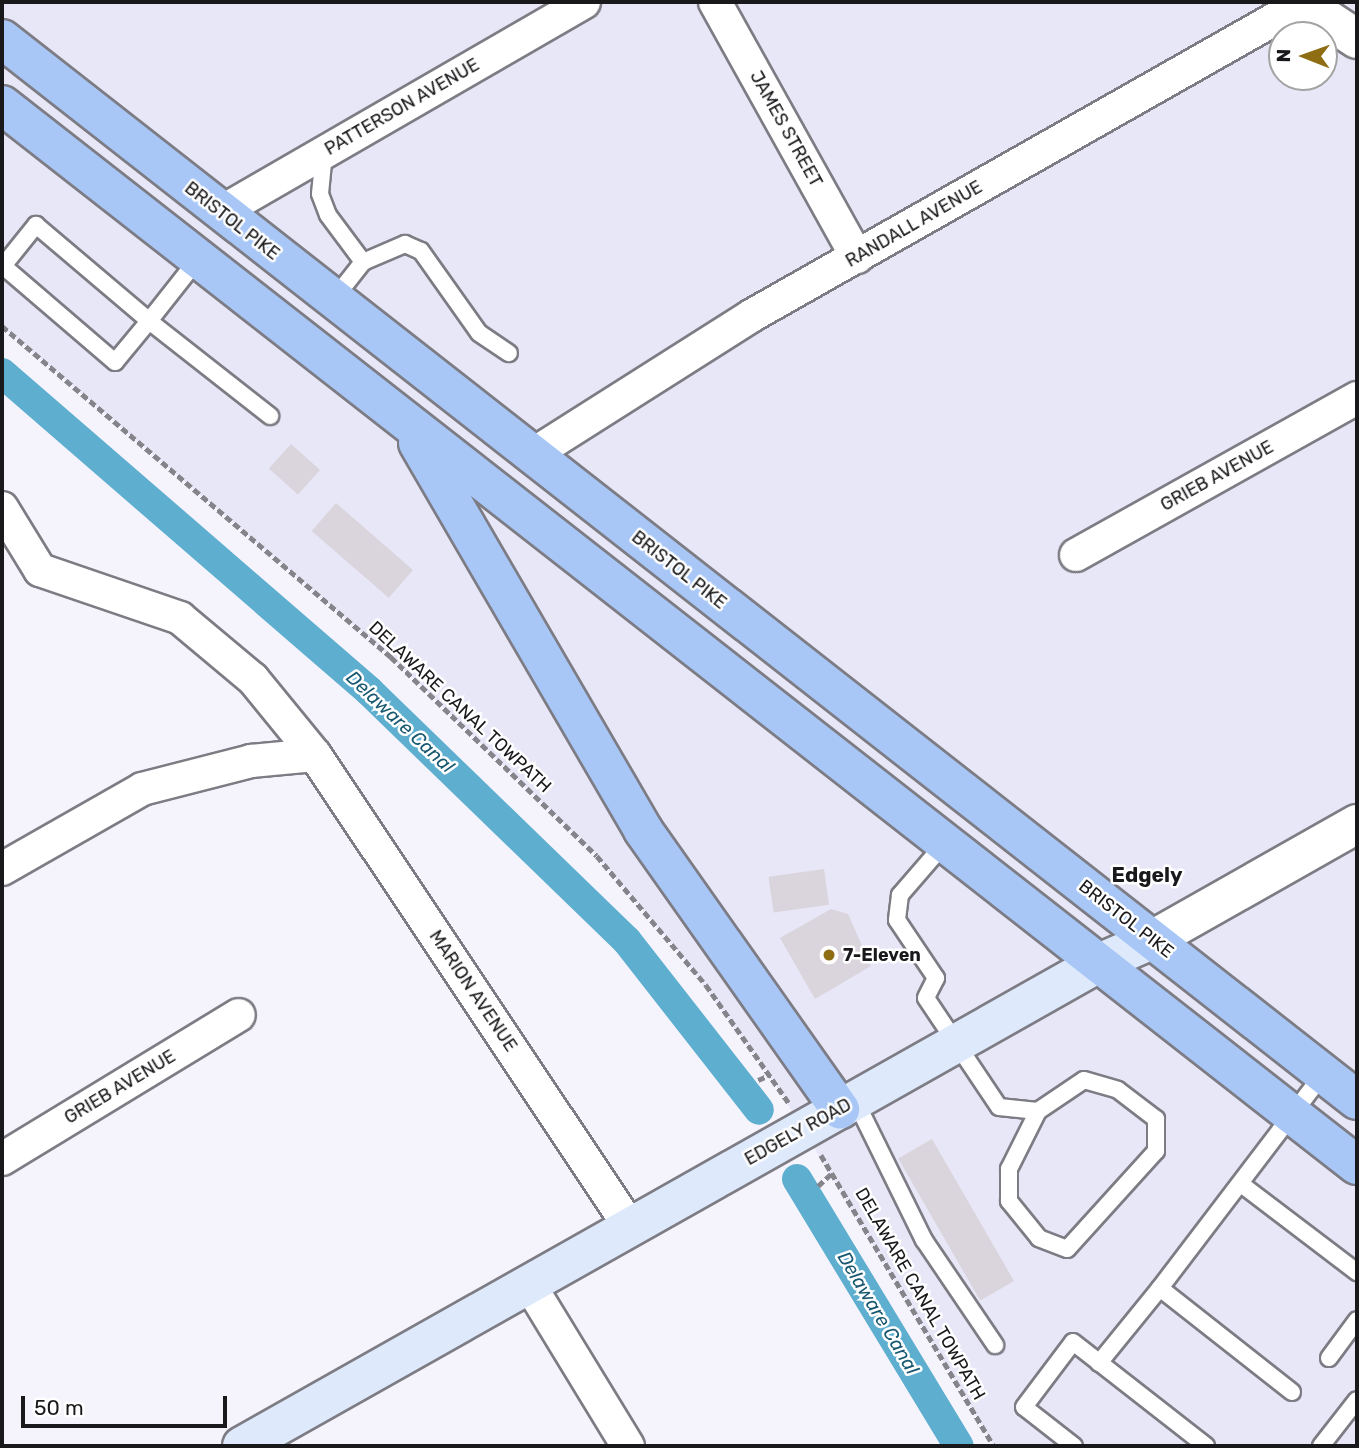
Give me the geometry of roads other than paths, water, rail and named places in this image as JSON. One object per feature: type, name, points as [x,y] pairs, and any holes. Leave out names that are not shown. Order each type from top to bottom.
[{"type":"highway","name":"BRISTOL PIKE","points":[[2,39],[1357,1100]]},
{"type":"highway","points":[[2,105],[1357,1165]]},
{"type":"highway","points":[[399,417],[484,551],[643,830],[848,1105]]},
{"type":"main road","name":"EDGELY ROAD","points":[[242,1446],[1099,963],[1152,940]]},
{"type":"street","name":"PATTERSON AVENUE","points":[[221,212],[584,2]]},
{"type":"street","name":"JAMES STREET","points":[[715,2],[857,257]]},
{"type":"street","name":"RANDALL AVENUE","points":[[532,455],[720,334],[1302,2]]},
{"type":"street","points":[[1302,2],[1357,39]]},
{"type":"street","name":"GRIEB AVENUE","points":[[1076,555],[1357,398]]},
{"type":"street","name":"MARION AVENUE","points":[[2,508],[40,570],[180,618],[253,679],[315,755],[630,1227]]},
{"type":"street","points":[[2,869],[142,789],[251,761],[315,755]]},
{"type":"street","name":"EDGELY ROAD","points":[[1152,940],[1357,824]]},
{"type":"street","name":"GRIEB AVENUE","points":[[2,1159],[239,1015]]},
{"type":"street","points":[[529,1284],[628,1446]]},
{"type":"lane","points":[[324,153],[320,194],[328,215],[363,262]]},
{"type":"lane","points":[[198,260],[149,321],[115,362],[3,266],[36,225],[149,321],[270,415]]},
{"type":"lane","points":[[333,300],[363,262],[405,244],[421,251],[479,333],[509,352]]},
{"type":"lane","points":[[945,844],[900,895],[897,920],[936,978],[926,998],[954,1044],[999,1107],[1038,1111],[1084,1080],[1099,1082],[1156,1119],[1159,1135],[1156,1151],[1067,1249],[1039,1238],[1009,1201],[1009,1169],[1038,1111]]},
{"type":"lane","points":[[1100,1363],[1241,1184],[1324,1073]]},
{"type":"lane","points":[[848,1105],[924,1240],[995,1345]]},
{"type":"lane","points":[[1241,1184],[1357,1272]]},
{"type":"lane","points":[[1160,1288],[1292,1392]]},
{"type":"lane","points":[[1329,1358],[1357,1320]]},
{"type":"lane","points":[[1074,1446],[1024,1407],[1073,1342],[1206,1446]]},
{"type":"lane","points":[[1321,1446],[1357,1400]]},
{"type":"waterway","name":"Delaware Canal","points":[[2,373],[369,691],[627,941],[759,1110]]},
{"type":"waterway","name":"Delaware Canal","points":[[797,1179],[959,1446]]},
{"type":"place","name":"7-Eleven","points":[[829,955]]},
{"type":"district","name":"Edgely","points":[[1147,875]]}]
